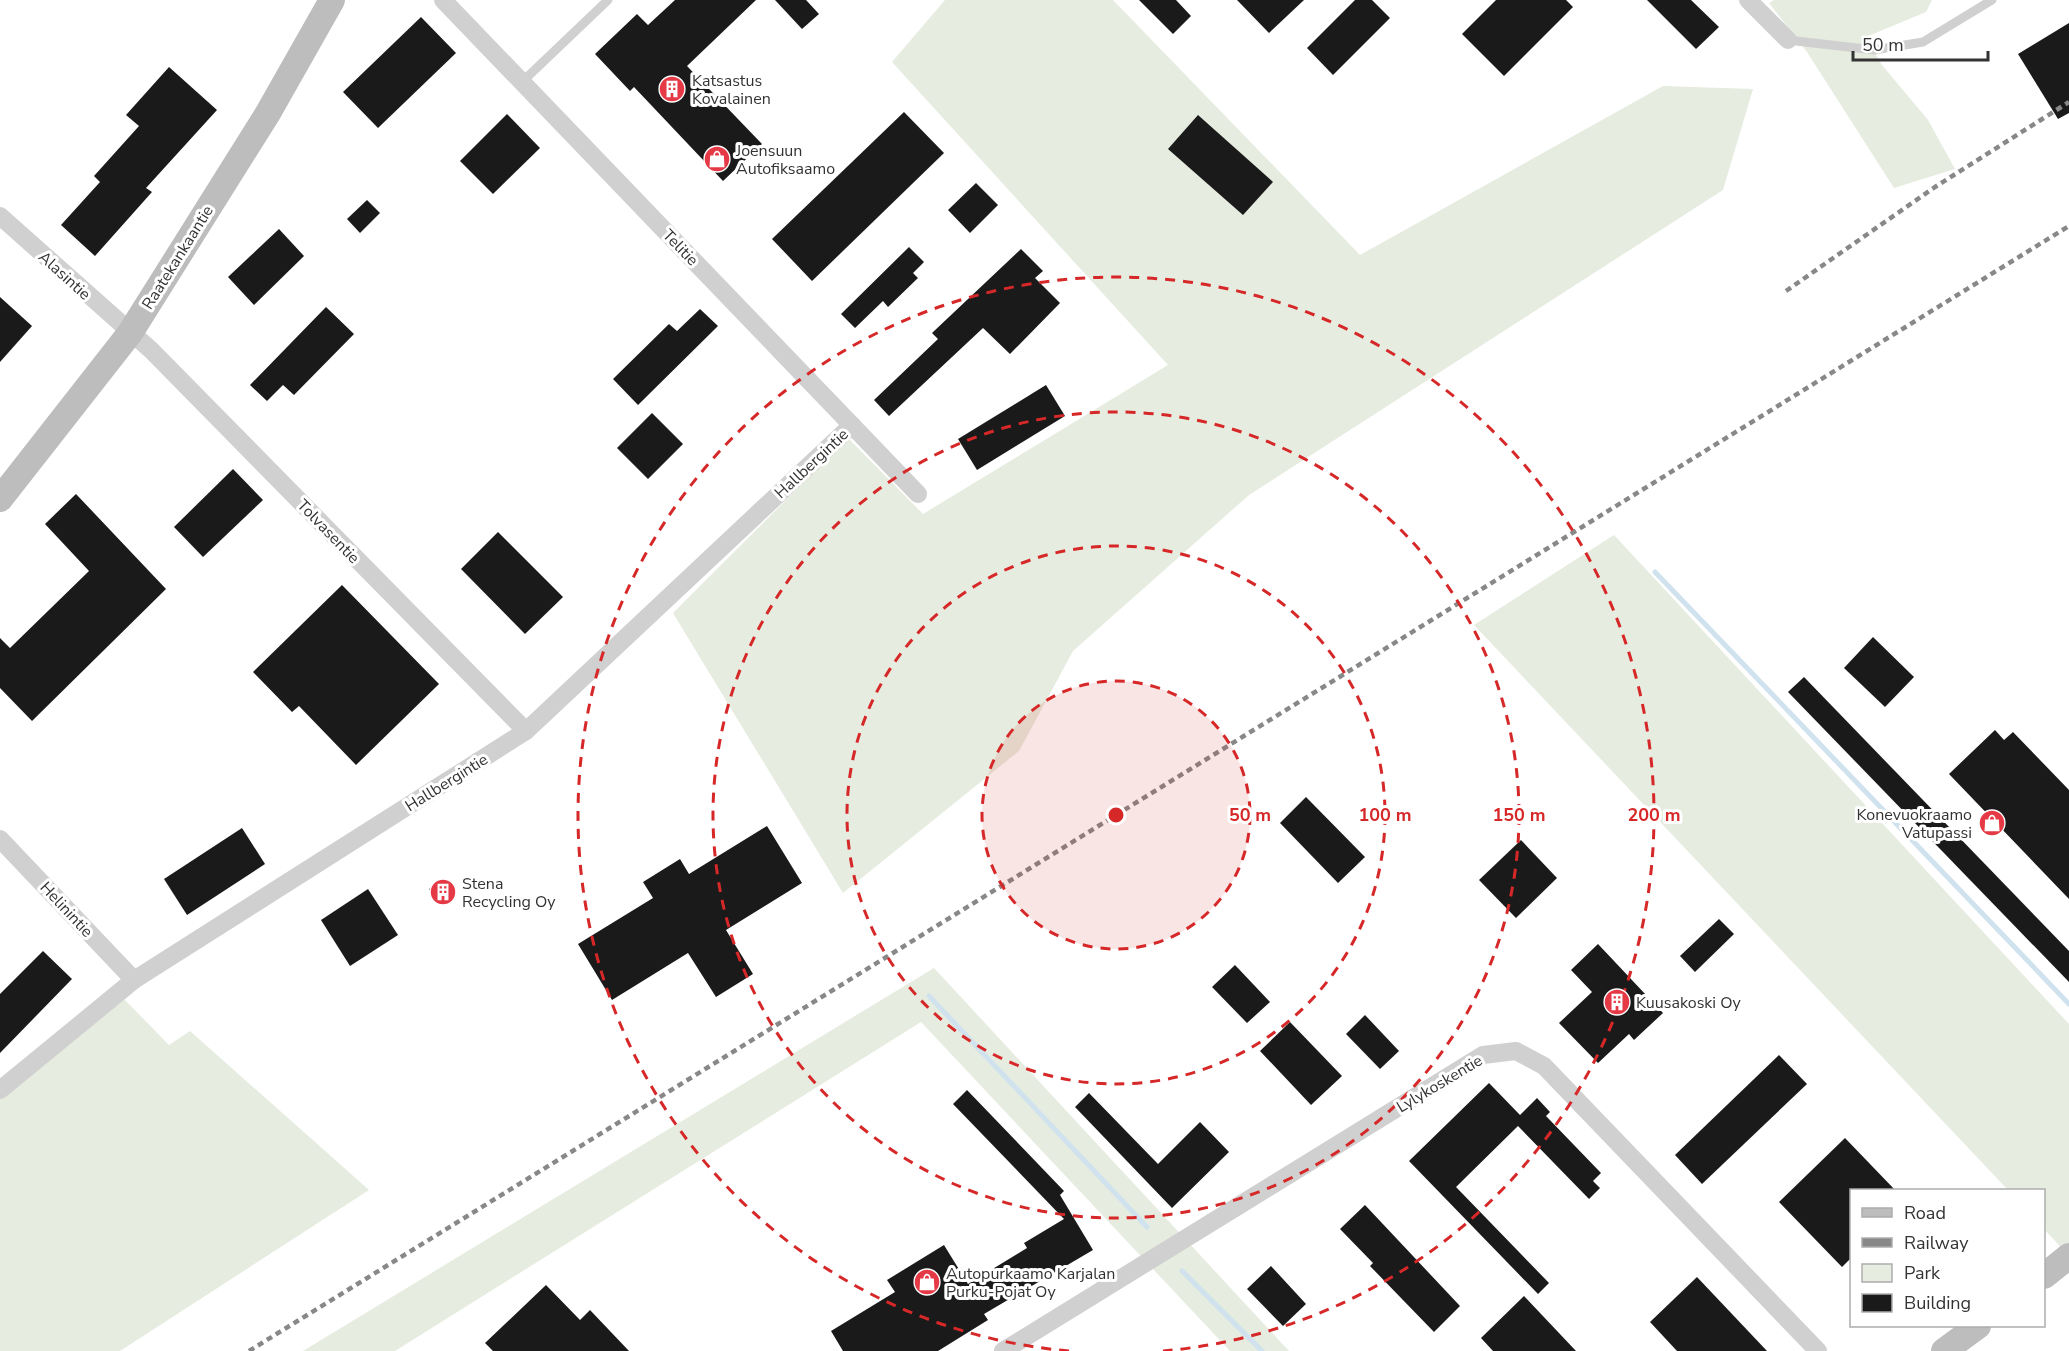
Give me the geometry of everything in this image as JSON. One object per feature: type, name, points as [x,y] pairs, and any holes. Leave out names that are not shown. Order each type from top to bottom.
[{"type":"main road","name":"Raatekankaantie","points":[[0,500],[130,333],[268,113],[332,0]]},
{"type":"main road","points":[[2045,1274],[2069,1256]]},
{"type":"main road","points":[[1944,1351],[1977,1327]]},
{"type":"street","name":"Telitie","points":[[443,0],[918,494]]},
{"type":"street","points":[[1748,0],[1788,40]]},
{"type":"street","name":"Alasintie","points":[[0,216],[130,333]]},
{"type":"street","name":"Tolvasentie","points":[[130,333],[152,350],[526,731]]},
{"type":"street","name":"Hallbergintie","points":[[0,1090],[134,980],[526,731],[852,425]]},
{"type":"street","name":"Helinintie","points":[[0,839],[134,980]]},
{"type":"street","name":"Lylykoskentie","points":[[1003,1351],[1483,1055],[1516,1051],[1544,1066],[1818,1351]]},
{"type":"lane","points":[[522,82],[608,0]]},
{"type":"lane","points":[[1788,40],[1874,50],[1923,42],[1992,0]]},
{"type":"green space","points":[[945,0],[1113,0],[1360,255],[1663,86],[1753,89],[1723,190],[1249,495],[1073,651],[1019,751],[843,893],[673,613],[848,438],[923,514],[1168,365],[892,62]]},
{"type":"green space","points":[[1774,0],[1932,0],[1926,12],[1866,37],[1882,65],[1928,120],[1955,169],[1894,188],[1807,52],[1769,3]]},
{"type":"green space","points":[[1614,535],[2069,1024],[2069,1256],[2045,1230],[2045,1189],[2007,1189],[1474,625]]},
{"type":"green space","points":[[934,968],[1289,1351],[1230,1351],[921,1022],[395,1351],[303,1351]]},
{"type":"green space","points":[[124,999],[169,1045],[190,1031],[369,1190],[120,1351],[0,1351],[0,1099]]},
{"type":"building","name":"Katsastus Kovalainen","points":[[675,0],[756,0],[687,66],[762,144],[723,181],[634,87],[630,91],[595,54],[637,14],[648,25]]},
{"type":"building","points":[[775,0],[806,0],[819,14],[802,29]]},
{"type":"building","points":[[1139,0],[1176,0],[1191,16],[1173,34]]},
{"type":"building","points":[[1237,0],[1304,0],[1269,33]]},
{"type":"building","points":[[1355,0],[1372,0],[1390,18],[1333,75],[1307,48]]},
{"type":"building","points":[[1496,0],[1566,0],[1573,7],[1504,76],[1462,34]]},
{"type":"building","points":[[1647,0],[1691,0],[1719,27],[1696,49]]},
{"type":"building","points":[[421,17],[456,53],[378,128],[343,92]]},
{"type":"building","points":[[2069,23],[2069,113],[2058,119],[2018,54]]},
{"type":"building","points":[[169,67],[217,110],[146,188],[152,192],[95,256],[61,225],[100,182],[94,176],[139,126],[126,115]]},
{"type":"building","points":[[904,112],[944,153],[812,281],[772,239]]},
{"type":"building","points":[[507,114],[540,148],[493,194],[460,161]]},
{"type":"building","points":[[1198,115],[1273,182],[1243,215],[1168,149]]},
{"type":"building","points":[[976,183],[998,205],[970,233],[948,210]]},
{"type":"building","points":[[367,200],[380,213],[360,233],[347,219]]},
{"type":"building","points":[[279,229],[304,256],[254,305],[228,277]]},
{"type":"building","points":[[909,247],[924,262],[913,273],[918,278],[888,307],[883,301],[855,328],[841,314]]},
{"type":"building","points":[[1021,249],[1043,271],[1035,278],[1060,303],[1010,354],[983,328],[889,416],[874,400],[938,339],[932,333]]},
{"type":"building","points":[[0,297],[32,326],[0,362]]},
{"type":"building","points":[[326,307],[354,334],[294,395],[283,385],[267,401],[250,385]]},
{"type":"building","points":[[700,309],[718,326],[638,405],[613,379],[669,324],[677,331]]},
{"type":"building","points":[[1046,385],[1065,416],[977,470],[958,439]]},
{"type":"building","points":[[652,413],[683,444],[648,479],[617,448]]},
{"type":"building","points":[[233,469],[263,500],[203,557],[174,527]]},
{"type":"building","points":[[76,494],[166,589],[32,721],[0,688],[0,638],[10,648],[89,571],[45,524]]},
{"type":"building","points":[[498,532],[563,597],[525,634],[461,569]]},
{"type":"building","points":[[342,585],[439,684],[356,765],[299,706],[292,712],[253,672]]},
{"type":"building","points":[[1873,637],[1914,677],[1885,707],[1844,668]]},
{"type":"building","points":[[1804,677],[2069,951],[2069,982],[1788,692]]},
{"type":"building","points":[[1995,730],[2004,740],[2013,732],[2069,790],[2069,899],[1949,774]]},
{"type":"building","points":[[1306,797],[1365,857],[1338,883],[1280,823]]},
{"type":"building","points":[[767,826],[802,883],[726,930],[753,974],[716,997],[688,953],[612,1000],[578,944],[653,898],[643,882],[680,859],[689,874]]},
{"type":"building","points":[[242,828],[265,864],[187,915],[164,879]]},
{"type":"building","points":[[1521,840],[1557,878],[1516,918],[1479,880]]},
{"type":"building","name":"Stena Recycling Oy","points":[[445,879],[456,895],[440,905],[429,889]]},
{"type":"building","points":[[368,889],[398,935],[350,966],[321,920]]},
{"type":"building","points":[[1719,919],[1734,934],[1695,972],[1680,956]]},
{"type":"building","name":"Kuusakoski Oy","points":[[1598,944],[1663,1013],[1634,1040],[1629,1034],[1598,1063],[1559,1023],[1592,992],[1571,970]]},
{"type":"building","points":[[43,951],[72,979],[0,1053],[0,994]]},
{"type":"building","points":[[1235,965],[1270,1002],[1247,1023],[1212,987]]},
{"type":"building","points":[[1365,1015],[1399,1051],[1380,1069],[1346,1034]]},
{"type":"building","points":[[1290,1022],[1342,1076],[1311,1105],[1260,1051]]},
{"type":"building","points":[[1779,1055],[1807,1084],[1702,1184],[1675,1155]]},
{"type":"building","points":[[1489,1083],[1520,1115],[1537,1098],[1550,1112],[1546,1116],[1601,1173],[1593,1181],[1600,1188],[1589,1199],[1518,1126],[1456,1187],[1549,1283],[1538,1294],[1409,1161]]},
{"type":"building","name":"Autopurkaamo Karjalan Purku-Pojat Oy","points":[[967,1090],[1064,1191],[1060,1195],[1093,1250],[984,1314],[988,1320],[938,1351],[843,1351],[831,1331],[895,1292],[887,1280],[944,1245],[968,1284],[1027,1248],[1024,1243],[1064,1219],[953,1104]]},
{"type":"building","points":[[1089,1093],[1158,1164],[1200,1122],[1229,1152],[1172,1208],[1075,1107]]},
{"type":"building","points":[[1845,1138],[1894,1189],[1850,1189],[1850,1259],[1842,1267],[1779,1202]]},
{"type":"building","points":[[1365,1205],[1460,1306],[1434,1332],[1370,1266],[1373,1263],[1340,1229]]},
{"type":"building","points":[[1271,1266],[1306,1304],[1283,1326],[1247,1289]]},
{"type":"building","points":[[1697,1277],[1767,1351],[1677,1351],[1650,1322]]},
{"type":"building","points":[[546,1285],[580,1320],[590,1310],[629,1351],[493,1351],[485,1343]]},
{"type":"building","points":[[1524,1296],[1576,1351],[1493,1351],[1481,1338]]},
{"type":"waterway","points":[[1655,572],[2069,1004]]},
{"type":"waterway","points":[[929,996],[1147,1227]]},
{"type":"waterway","points":[[1182,1271],[1262,1351]]},
{"type":"railway","points":[[1786,291],[1935,187],[2069,102]]},
{"type":"railway","points":[[249,1351],[2069,226]]},
{"type":"place","name":"Katsastus Kovalainen","points":[[672,89]]},
{"type":"place","name":"Joensuun Autofiksaamo","points":[[717,159]]},
{"type":"place","name":"Konevuokraamo Vatupassi","points":[[1992,823]]},
{"type":"place","name":"Stena Recycling Oy","points":[[443,892]]},
{"type":"place","name":"Kuusakoski Oy","points":[[1617,1002]]},
{"type":"place","name":"Autopurkaamo Karjalan Purku-Pojat Oy","points":[[927,1282]]}]
